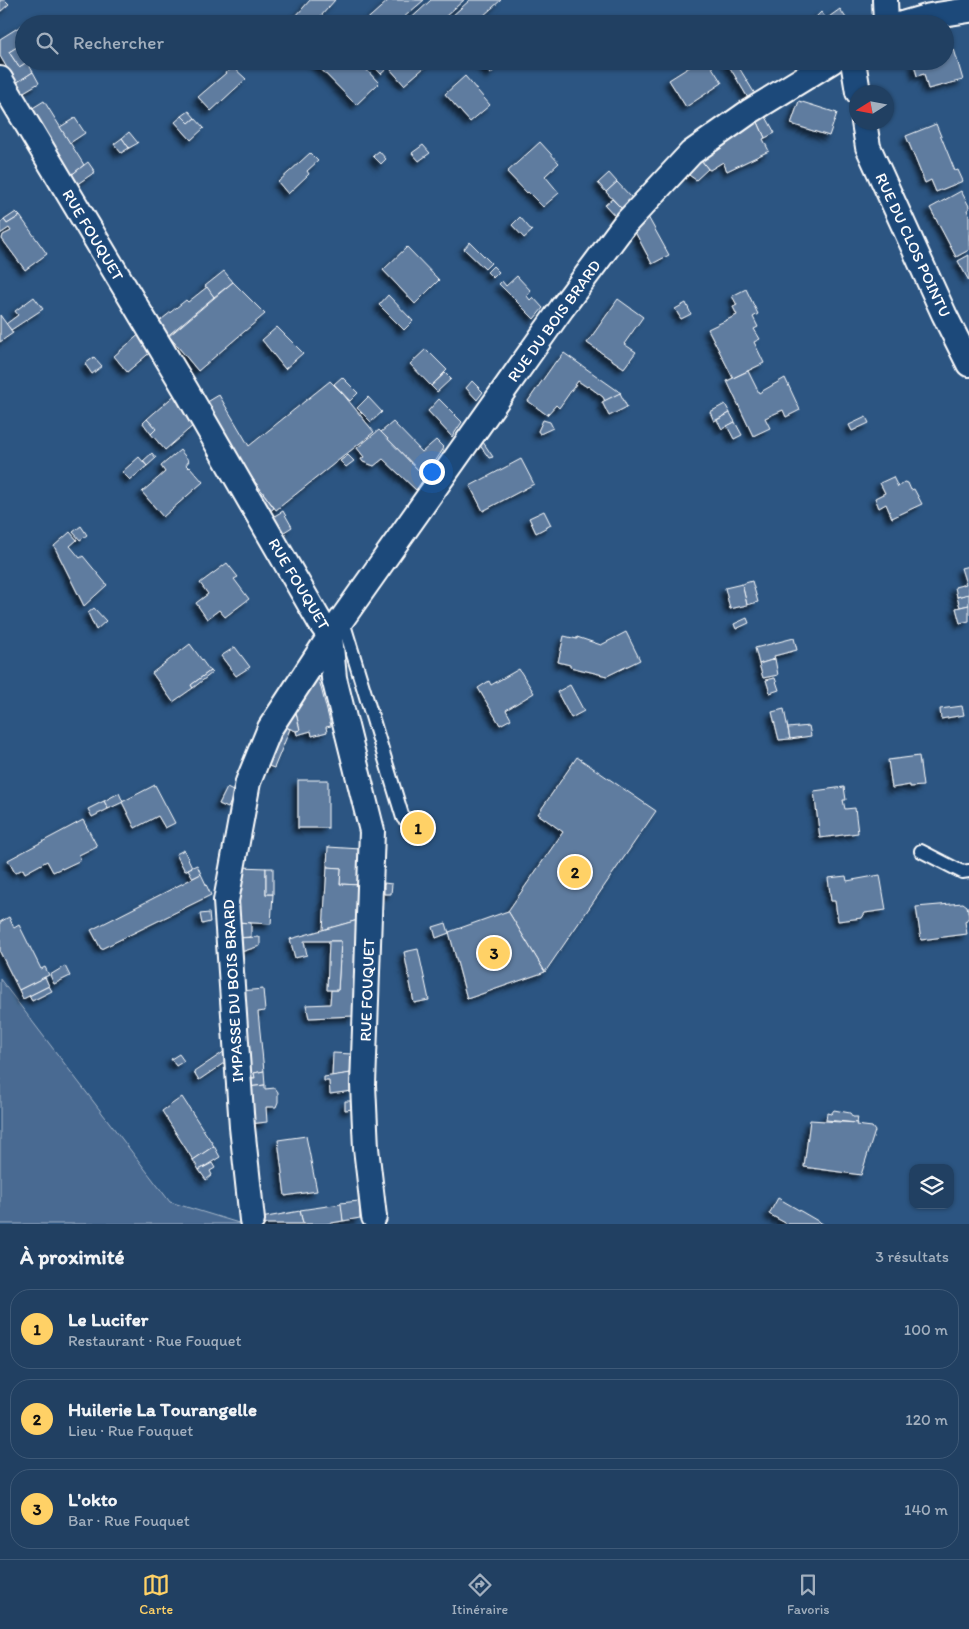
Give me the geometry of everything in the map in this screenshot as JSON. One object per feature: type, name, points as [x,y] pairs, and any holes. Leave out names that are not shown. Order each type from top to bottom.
[{"type":"street","points":[[885,0],[886,15]]},
{"type":"street","points":[[936,15],[969,10]]},
{"type":"street","name":"RUE DU BOIS BRARD","points":[[336,627],[562,308],[624,225],[691,153],[749,112],[817,70]]},
{"type":"street","points":[[854,70],[857,85]]},
{"type":"street","name":"RUE FOUQUET","points":[[0,78],[186,390],[320,622],[336,627],[334,678],[372,831],[363,1085],[366,1148],[374,1217]]},
{"type":"street","name":"RUE DU CLOS POINTU","points":[[865,130],[868,147],[944,314],[969,364]]},
{"type":"street","name":"IMPASSE DU BOIS BRARD","points":[[252,1220],[242,1127],[226,901],[248,782],[270,728],[336,627]]},
{"type":"lane","points":[[336,627],[403,818]]},
{"type":"lane","points":[[921,851],[962,872],[969,871]]},
{"type":"shaded area","points":[[0,979],[170,1202],[242,1224],[0,1224]]},
{"type":"building","points":[[0,0],[5,0],[9,4],[0,12]]},
{"type":"building","points":[[310,0],[335,0],[322,15],[297,15]]},
{"type":"building","points":[[389,0],[424,0],[406,15],[372,15]]},
{"type":"building","points":[[431,0],[464,0],[447,15],[415,15]]},
{"type":"building","points":[[470,0],[501,0],[484,15],[453,15]]},
{"type":"building","points":[[840,9],[844,15],[832,15]]},
{"type":"building","points":[[15,30],[15,48],[9,52],[15,61],[15,70],[32,70],[33,72],[16,83],[0,56],[0,39]]},
{"type":"building","points":[[15,48],[15,61],[9,52]]},
{"type":"building","points":[[954,49],[963,80],[928,89],[924,74],[917,76],[916,70],[954,70]]},
{"type":"building","points":[[230,70],[236,70],[246,79],[211,111],[198,97]]},
{"type":"building","points":[[322,70],[367,70],[379,83],[356,105]]},
{"type":"building","points":[[377,70],[385,70],[381,74]]},
{"type":"building","points":[[391,70],[422,70],[404,85]]},
{"type":"building","points":[[487,70],[495,70],[490,74]]},
{"type":"building","points":[[685,70],[714,70],[722,83],[686,107],[669,80]]},
{"type":"building","points":[[731,70],[740,70],[755,94],[748,98]]},
{"type":"building","points":[[33,72],[39,83],[22,93],[16,83]]},
{"type":"building","points":[[465,76],[490,105],[470,122],[445,94]]},
{"type":"building","points":[[44,101],[84,165],[70,176],[31,109]]},
{"type":"building","points":[[799,101],[837,113],[829,136],[791,124]]},
{"type":"building","points":[[189,111],[195,118],[189,123],[182,116]]},
{"type":"building","points":[[765,115],[775,133],[765,138],[757,120]]},
{"type":"building","points":[[182,116],[189,123],[195,118],[204,128],[191,140],[175,122]]},
{"type":"building","points":[[75,118],[85,133],[70,143],[60,127]]},
{"type":"building","points":[[757,120],[769,151],[727,171],[723,162],[710,170],[708,169],[701,160]]},
{"type":"building","points":[[936,124],[955,171],[958,170],[963,181],[936,192],[931,180],[925,183],[906,136]]},
{"type":"building","points":[[129,132],[138,143],[129,148],[122,138]]},
{"type":"building","points":[[122,138],[129,148],[121,153],[114,144]]},
{"type":"building","points":[[540,142],[559,163],[545,176],[559,193],[543,207],[507,172]]},
{"type":"building","points":[[423,145],[430,153],[419,161],[412,153]]},
{"type":"building","points":[[379,151],[386,159],[381,164],[373,156]]},
{"type":"building","points":[[310,153],[318,161],[307,171],[309,174],[288,194],[278,182]]},
{"type":"building","points":[[701,160],[708,169],[696,180],[686,173]]},
{"type":"building","points":[[88,162],[95,172],[76,185],[70,176]]},
{"type":"building","points":[[609,173],[617,182],[606,192],[598,183]]},
{"type":"building","points":[[617,182],[633,199],[623,210],[606,192]]},
{"type":"building","points":[[961,191],[969,206],[967,210],[969,215],[969,250],[956,257],[930,208]]},
{"type":"building","points":[[612,199],[623,210],[616,217],[605,205]]},
{"type":"building","points":[[16,212],[20,216],[7,224],[4,220]]},
{"type":"building","points":[[647,215],[669,255],[652,264],[634,230]]},
{"type":"building","points":[[20,216],[47,254],[25,270],[2,239],[3,235],[11,231],[9,228],[0,234],[0,223],[4,220],[7,224]]},
{"type":"building","points":[[520,217],[532,231],[524,238],[512,225]]},
{"type":"building","points":[[470,242],[491,263],[485,269],[464,249]]},
{"type":"building","points":[[407,247],[439,280],[415,304],[383,270]]},
{"type":"building","points":[[969,255],[969,281],[958,261]]},
{"type":"building","points":[[493,266],[499,272],[493,278],[487,272]]},
{"type":"building","points":[[224,271],[233,282],[214,297],[205,286]]},
{"type":"building","points":[[517,276],[531,291],[527,296],[530,300],[533,297],[543,308],[534,319],[499,284],[502,281],[506,286]]},
{"type":"building","points":[[233,282],[265,314],[198,371],[169,336]]},
{"type":"building","points":[[207,287],[214,297],[165,338],[157,323],[186,300],[188,302]]},
{"type":"building","points":[[746,289],[758,314],[753,317],[758,327],[754,329],[760,339],[754,342],[764,363],[733,378],[708,329],[737,315],[733,307],[737,305],[732,296]]},
{"type":"building","points":[[388,295],[413,321],[404,330],[379,305]]},
{"type":"building","points":[[34,297],[43,309],[11,330],[6,324],[18,315],[15,311]]},
{"type":"building","points":[[618,299],[643,317],[624,344],[636,352],[624,368],[587,343]]},
{"type":"building","points":[[686,303],[691,314],[681,319],[675,309]]},
{"type":"building","points":[[0,315],[13,333],[0,342]]},
{"type":"building","points":[[277,327],[303,353],[285,369],[262,340]]},
{"type":"building","points":[[142,332],[153,350],[127,372],[114,356]]},
{"type":"building","points":[[426,349],[447,370],[431,386],[410,364]]},
{"type":"building","points":[[564,353],[621,393],[605,401],[603,397],[578,381],[559,408],[556,405],[547,415],[528,401],[556,361]]},
{"type":"building","points":[[94,357],[102,366],[92,374],[85,364]]},
{"type":"building","points":[[748,371],[759,393],[785,378],[800,410],[786,417],[783,410],[765,418],[770,428],[753,436],[727,381]]},
{"type":"building","points":[[445,373],[451,379],[437,392],[431,386]]},
{"type":"building","points":[[342,377],[358,393],[350,401],[334,384]]},
{"type":"building","points":[[330,381],[374,432],[276,510],[234,454],[204,404],[219,395],[249,446]]},
{"type":"building","points":[[472,381],[483,392],[477,400],[466,388]]},
{"type":"building","points":[[177,393],[195,424],[165,450],[151,434],[156,429],[147,419]]},
{"type":"building","points":[[620,393],[627,407],[609,416],[602,402]]},
{"type":"building","points":[[368,397],[382,412],[371,422],[357,408]]},
{"type":"building","points":[[439,399],[462,422],[452,437],[428,411]]},
{"type":"building","points":[[725,404],[730,413],[714,421],[710,412]]},
{"type":"building","points":[[730,413],[735,422],[722,429],[717,420]]},
{"type":"building","points":[[866,417],[869,423],[852,431],[849,425]]},
{"type":"building","points":[[147,419],[156,429],[151,434],[143,423]]},
{"type":"building","points":[[543,420],[550,422],[553,428],[540,434],[538,431]]},
{"type":"building","points":[[393,422],[422,452],[436,440],[444,448],[425,477],[381,432]]},
{"type":"building","points":[[735,422],[742,435],[734,439],[727,426]]},
{"type":"building","points":[[379,430],[425,477],[416,490],[383,459],[374,466],[363,462],[361,459],[364,457],[357,448]]},
{"type":"building","points":[[483,442],[493,457],[489,458],[479,444]]},
{"type":"building","points":[[180,450],[189,461],[186,465],[203,482],[163,517],[142,492],[165,472],[161,466]]},
{"type":"building","points":[[152,453],[156,458],[147,466],[143,461]]},
{"type":"building","points":[[348,455],[354,461],[346,467],[340,461]]},
{"type":"building","points":[[139,457],[147,466],[130,480],[122,472]]},
{"type":"building","points":[[521,459],[534,484],[483,511],[470,486]]},
{"type":"building","points":[[250,475],[274,508],[268,513],[247,477]]},
{"type":"building","points":[[893,477],[898,487],[904,482],[908,483],[911,490],[914,489],[922,504],[892,518],[886,504],[879,508],[875,498],[885,493],[880,483]]},
{"type":"building","points":[[283,511],[292,527],[281,534],[271,518]]},
{"type":"building","points":[[544,511],[551,525],[536,533],[529,518]]},
{"type":"building","points":[[81,526],[87,535],[80,540],[73,532]]},
{"type":"building","points":[[70,532],[77,540],[70,546],[80,558],[83,556],[107,585],[84,606],[54,546]]},
{"type":"building","points":[[227,563],[238,577],[234,579],[249,599],[225,617],[219,610],[207,619],[196,603],[208,594],[200,583]]},
{"type":"building","points":[[969,566],[969,594],[957,597],[955,587],[966,584],[961,568]]},
{"type":"building","points":[[752,581],[758,602],[747,605],[742,584]]},
{"type":"building","points":[[742,584],[747,605],[730,609],[725,588]]},
{"type":"building","points":[[969,594],[969,605],[960,607],[957,597]]},
{"type":"building","points":[[969,605],[969,621],[960,623],[956,608]]},
{"type":"building","points":[[94,608],[106,621],[96,630],[88,613]]},
{"type":"building","points":[[747,618],[749,623],[736,629],[734,624]]},
{"type":"building","points":[[626,632],[640,660],[607,676],[570,667],[570,665],[558,662],[564,636],[577,639],[577,637],[601,645]]},
{"type":"building","points":[[794,638],[797,650],[774,656],[775,659],[759,664],[755,648]]},
{"type":"building","points":[[190,644],[210,671],[191,685],[193,688],[173,702],[152,673]]},
{"type":"building","points":[[235,647],[250,667],[236,676],[221,656]]},
{"type":"building","points":[[775,659],[778,675],[763,678],[759,664]]},
{"type":"building","points":[[519,669],[534,693],[506,710],[511,719],[500,725],[478,688],[489,681],[491,685]]},
{"type":"building","points":[[210,671],[212,673],[193,688],[191,685]]},
{"type":"building","points":[[318,676],[331,726],[326,727],[327,732],[312,736],[311,731],[297,735],[296,731],[300,730],[294,705]]},
{"type":"building","points":[[775,678],[779,690],[770,693],[766,680]]},
{"type":"building","points":[[570,685],[584,711],[571,718],[557,692]]},
{"type":"building","points":[[294,705],[300,730],[296,731],[283,726]]},
{"type":"building","points":[[962,706],[964,715],[941,719],[940,709]]},
{"type":"building","points":[[784,709],[790,739],[779,740],[772,712]]},
{"type":"building","points":[[283,726],[290,729],[274,768],[263,764]]},
{"type":"building","points":[[809,726],[811,736],[790,739],[788,728]]},
{"type":"building","points":[[919,756],[923,786],[910,787],[910,785],[892,788],[888,760]]},
{"type":"building","points":[[577,757],[656,811],[545,972],[508,911],[563,832],[538,814]]},
{"type":"building","points":[[298,780],[328,780],[328,828],[298,828]]},
{"type":"building","points":[[155,785],[175,823],[165,828],[158,816],[135,828],[122,802]]},
{"type":"building","points":[[844,787],[846,800],[843,800],[845,809],[855,808],[858,833],[820,838],[814,791]]},
{"type":"building","points":[[227,788],[235,792],[228,808],[219,804]]},
{"type":"building","points":[[119,793],[123,802],[108,809],[104,801]]},
{"type":"building","points":[[104,801],[108,809],[92,817],[88,809]]},
{"type":"building","points":[[83,820],[97,846],[79,855],[81,860],[53,872],[47,861],[25,873],[23,869],[15,873],[8,860]]},
{"type":"building","points":[[328,847],[361,849],[360,885],[340,884],[341,868],[327,867]]},
{"type":"building","points":[[184,850],[192,867],[185,871],[176,854]]},
{"type":"building","points":[[197,865],[201,874],[193,878],[188,869]]},
{"type":"building","points":[[241,867],[266,868],[266,894],[273,894],[271,924],[236,922]]},
{"type":"building","points":[[327,867],[341,868],[340,884],[360,885],[358,920],[323,930]]},
{"type":"building","points":[[266,868],[273,868],[273,894],[266,894]]},
{"type":"building","points":[[201,874],[211,895],[101,949],[91,930]]},
{"type":"building","points":[[880,875],[886,910],[865,913],[862,918],[838,921],[835,901],[831,901],[828,878],[846,876],[847,881]]},
{"type":"building","points":[[384,883],[392,884],[391,894],[384,894]]},
{"type":"building","points":[[963,903],[967,906],[969,917],[965,922],[967,934],[921,940],[916,907]]},
{"type":"building","points":[[508,911],[545,972],[467,999],[449,932]]},
{"type":"building","points":[[209,913],[210,922],[202,924],[200,914]]},
{"type":"building","points":[[9,917],[14,928],[19,925],[41,969],[45,967],[49,975],[19,990],[0,952],[0,922]]},
{"type":"building","points":[[358,920],[354,1016],[309,1018],[306,1005],[330,1004],[331,990],[338,990],[341,941],[304,941],[307,955],[295,958],[290,939]]},
{"type":"building","points":[[236,922],[251,923],[251,937],[236,938]]},
{"type":"building","points":[[446,923],[449,933],[436,938],[433,927]]},
{"type":"building","points":[[260,937],[260,946],[238,953],[236,938]]},
{"type":"building","points":[[329,941],[341,941],[338,990],[327,990]]},
{"type":"building","points":[[418,949],[429,1000],[414,1003],[404,952]]},
{"type":"building","points":[[65,966],[70,976],[54,984],[50,975]]},
{"type":"building","points":[[45,977],[49,986],[23,999],[19,990]]},
{"type":"building","points":[[49,986],[52,991],[32,1001],[29,996]]},
{"type":"building","points":[[263,989],[265,1011],[258,1012],[264,1071],[254,1073],[255,1078],[247,1078],[241,991]]},
{"type":"building","points":[[225,1051],[227,1061],[199,1080],[194,1072]]},
{"type":"building","points":[[333,1053],[352,1054],[351,1073],[332,1076]]},
{"type":"building","points":[[179,1054],[184,1061],[176,1066],[171,1059]]},
{"type":"building","points":[[264,1071],[265,1085],[248,1087],[247,1078],[255,1078],[254,1073]]},
{"type":"building","points":[[351,1073],[352,1091],[330,1094],[329,1081],[324,1081],[324,1077]]},
{"type":"building","points":[[265,1085],[265,1089],[275,1088],[278,1092],[278,1102],[276,1107],[266,1107],[267,1122],[250,1124],[248,1087]]},
{"type":"building","points":[[182,1097],[214,1146],[193,1160],[162,1111]]},
{"type":"building","points":[[345,1101],[353,1101],[353,1109],[345,1110]]},
{"type":"building","points":[[834,1110],[850,1113],[853,1117],[858,1117],[857,1123],[826,1120],[827,1113],[831,1114]]},
{"type":"building","points":[[810,1120],[857,1123],[856,1125],[872,1127],[875,1131],[861,1175],[804,1167]]},
{"type":"building","points":[[306,1136],[317,1191],[285,1196],[278,1140]]},
{"type":"building","points":[[214,1146],[220,1157],[199,1170],[193,1160]]},
{"type":"building","points":[[212,1163],[215,1168],[210,1171],[212,1175],[206,1180],[199,1170]]},
{"type":"building","points":[[778,1198],[823,1224],[787,1224],[769,1214]]},
{"type":"building","points":[[359,1201],[360,1218],[343,1221],[340,1203]]},
{"type":"building","points":[[341,1204],[343,1221],[326,1224],[303,1224],[300,1210]]},
{"type":"building","points":[[300,1211],[303,1224],[262,1224],[261,1218]]},
{"type":"place","name":"Le Lucifer","points":[[418,828]]},
{"type":"place","name":"Huilerie La Tourangelle","points":[[575,872]]},
{"type":"place","name":"L'okto","points":[[494,953]]}]
